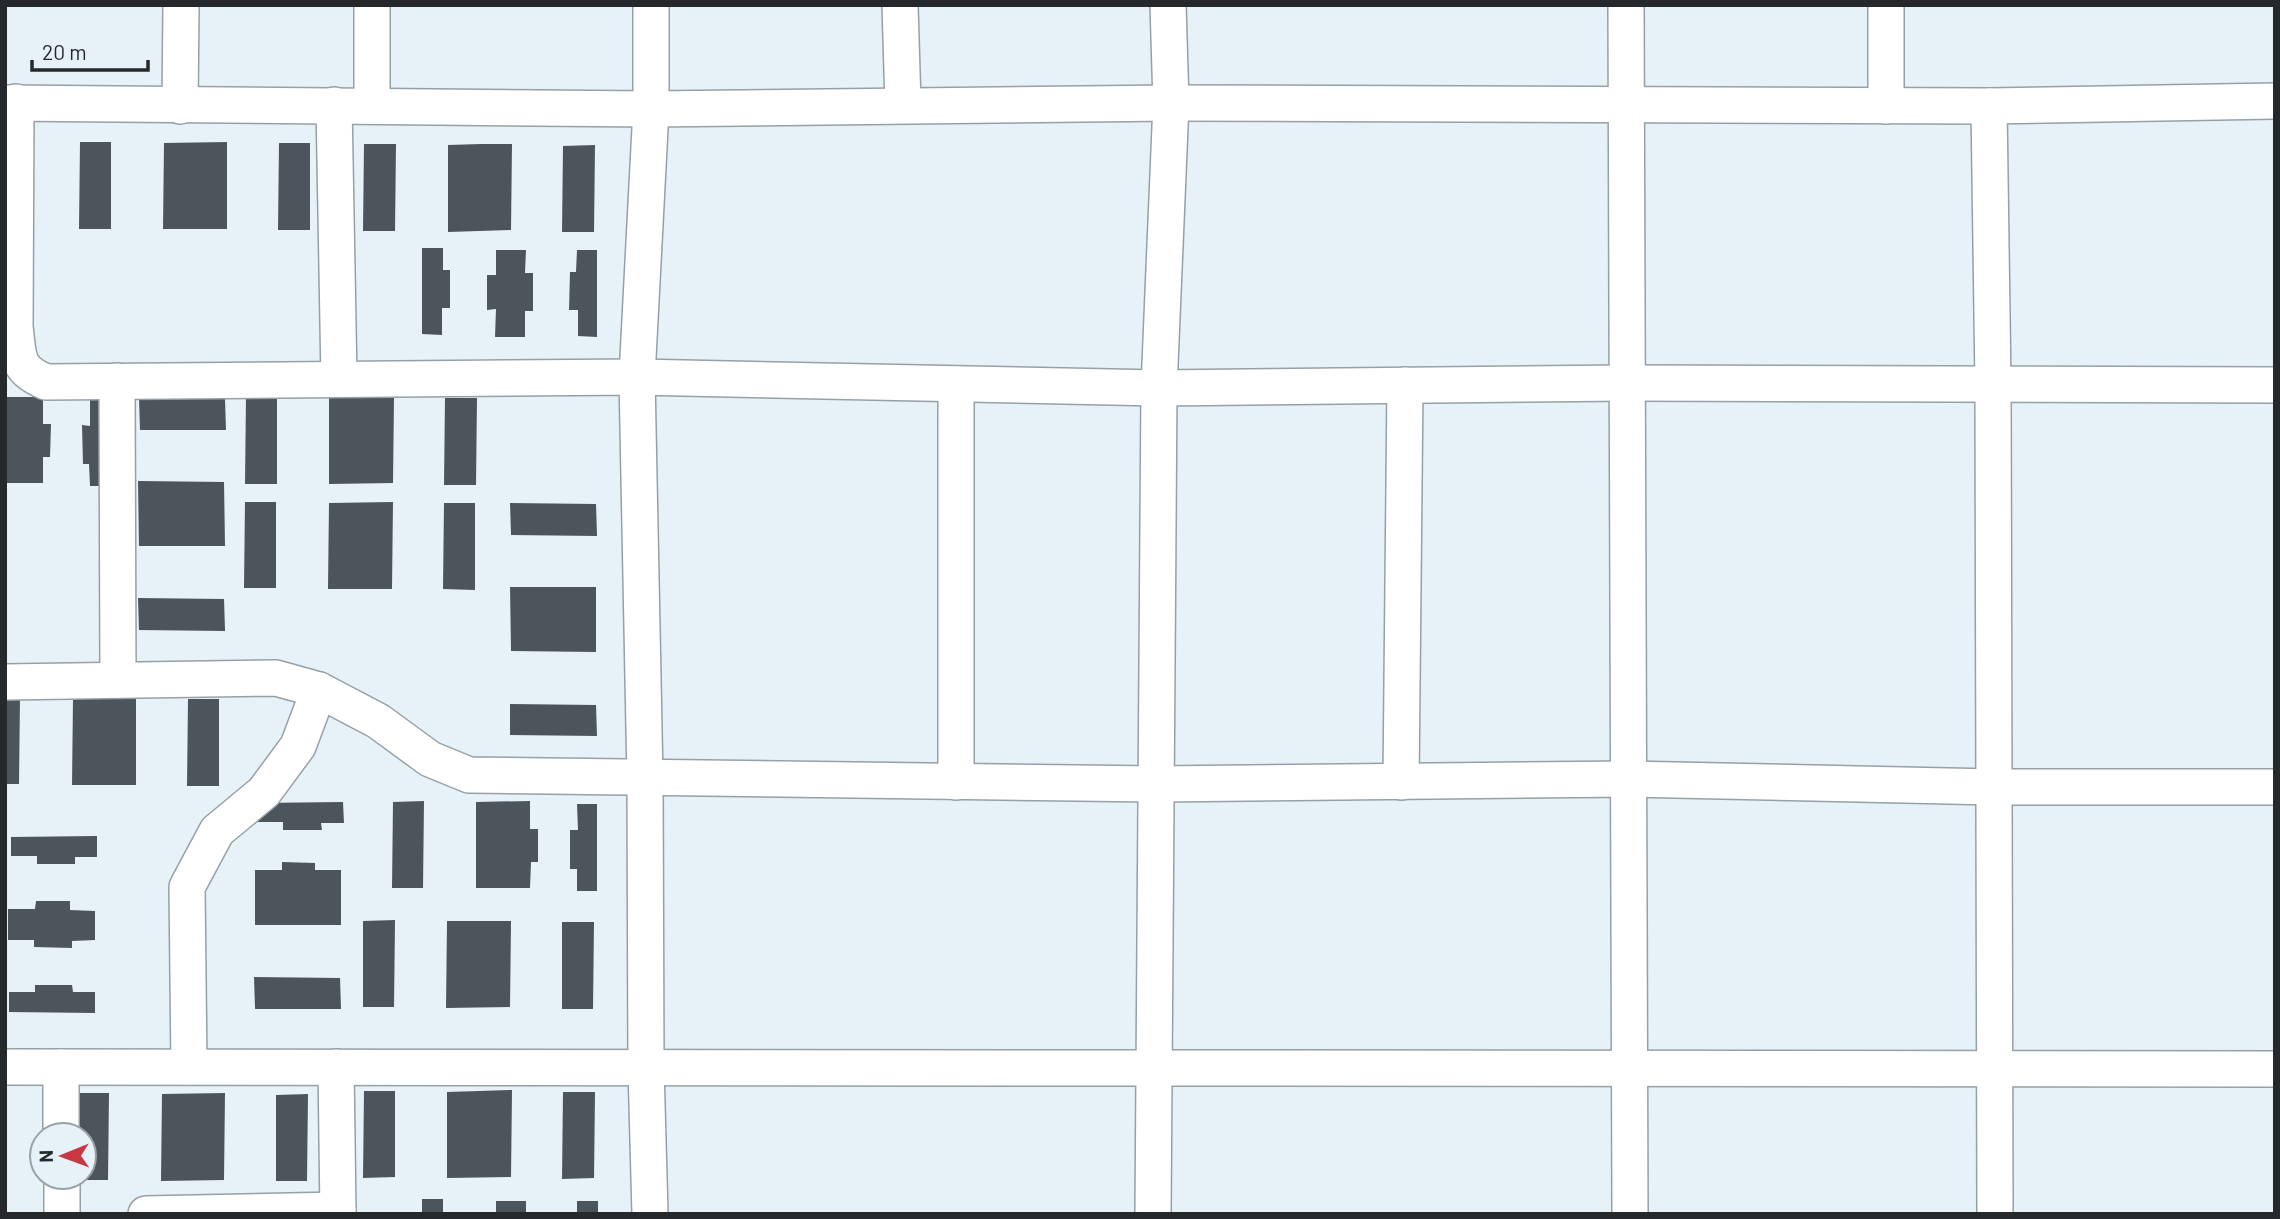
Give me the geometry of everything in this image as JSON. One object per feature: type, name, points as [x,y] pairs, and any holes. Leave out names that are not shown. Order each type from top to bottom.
[{"type":"street","points":[[180,106],[181,5]]},
{"type":"street","points":[[372,5],[372,104]]},
{"type":"street","points":[[650,1214],[637,377],[651,108],[651,5]]},
{"type":"street","points":[[900,5],[903,105]]},
{"type":"street","points":[[1153,1214],[1159,388],[1171,103],[1168,5]]},
{"type":"street","points":[[1626,5],[1630,1214]]},
{"type":"street","points":[[1886,5],[1886,107]]},
{"type":"street","points":[[2275,102],[1886,107],[1171,103],[651,108],[10,103],[15,327],[19,357],[28,374],[46,382],[637,377],[1159,388],[1627,383],[2275,385]]},
{"type":"street","points":[[334,105],[339,379]]},
{"type":"street","points":[[1989,106],[1993,384],[1995,1214]]},
{"type":"street","points":[[117,381],[117,680]]},
{"type":"street","points":[[956,384],[956,782]]},
{"type":"street","points":[[1401,782],[1405,385]]},
{"type":"street","points":[[5,682],[276,678],[319,690],[378,721],[430,759],[469,775],[1156,784],[1628,779],[1994,787],[2275,787]]},
{"type":"street","points":[[189,1067],[187,887],[217,831],[264,792],[298,746],[319,690]]},
{"type":"street","points":[[5,1067],[2275,1069]]},
{"type":"street","points":[[61,1067],[61,1121]]},
{"type":"street","points":[[146,1214],[338,1212],[336,1068]]},
{"type":"street","points":[[62,1191],[62,1214]]},
{"type":"building","points":[[80,142],[111,142],[111,229],[79,229]]},
{"type":"building","points":[[227,142],[227,229],[163,229],[164,143]]},
{"type":"building","points":[[279,143],[310,143],[310,230],[278,230]]},
{"type":"building","points":[[364,144],[396,144],[395,231],[363,231]]},
{"type":"building","points":[[512,144],[511,230],[448,232],[448,145]]},
{"type":"building","points":[[595,145],[594,232],[562,232],[563,146]]},
{"type":"building","points":[[422,248],[443,248],[443,270],[450,270],[450,308],[442,308],[442,335],[422,334]]},
{"type":"building","points":[[496,250],[526,250],[525,273],[533,273],[533,311],[525,311],[525,337],[495,337],[496,309],[487,310],[487,275],[496,275]]},
{"type":"building","points":[[577,250],[597,250],[597,337],[578,336],[578,310],[569,310],[570,272],[576,272]]},
{"type":"building","points":[[5,397],[43,397],[43,424],[51,424],[50,457],[43,457],[43,483],[5,483]]},
{"type":"building","points":[[246,397],[277,397],[277,484],[245,484]]},
{"type":"building","points":[[394,397],[393,483],[329,484],[329,398]]},
{"type":"building","points":[[139,398],[225,399],[226,430],[140,430]]},
{"type":"building","points":[[445,398],[477,398],[476,485],[444,485]]},
{"type":"building","points":[[90,399],[110,400],[110,486],[90,486],[89,464],[83,464],[82,425],[90,426]]},
{"type":"building","points":[[138,481],[224,482],[225,546],[139,546]]},
{"type":"building","points":[[245,502],[276,502],[276,588],[244,588]]},
{"type":"building","points":[[393,502],[392,589],[328,589],[329,503]]},
{"type":"building","points":[[444,503],[475,503],[475,590],[443,589]]},
{"type":"building","points":[[510,503],[596,504],[597,536],[511,535]]},
{"type":"building","points":[[510,587],[596,587],[596,652],[511,651]]},
{"type":"building","points":[[138,598],[224,599],[225,631],[139,630]]},
{"type":"building","points":[[20,697],[19,784],[5,784],[5,698]]},
{"type":"building","points":[[136,698],[136,785],[72,785],[73,699]]},
{"type":"building","points":[[188,699],[219,699],[219,786],[187,786]]},
{"type":"building","points":[[510,704],[596,705],[597,736],[510,735]]},
{"type":"building","points":[[424,801],[423,888],[392,888],[393,802]]},
{"type":"building","points":[[530,801],[530,829],[538,829],[538,862],[531,862],[530,888],[476,888],[476,802]]},
{"type":"building","points":[[343,802],[344,823],[321,823],[322,830],[283,830],[283,822],[258,822],[257,803]]},
{"type":"building","points":[[577,804],[597,804],[597,891],[577,891],[577,869],[570,869],[570,830],[578,830]]},
{"type":"building","points":[[97,836],[97,857],[75,857],[75,864],[37,864],[37,856],[11,856],[11,837]]},
{"type":"building","points":[[282,862],[315,863],[315,870],[341,870],[341,925],[255,925],[255,870],[282,870]]},
{"type":"building","points":[[36,901],[70,901],[70,910],[95,911],[95,940],[72,941],[72,948],[34,947],[34,940],[8,940],[8,909],[35,909]]},
{"type":"building","points":[[395,920],[394,1007],[363,1007],[363,921]]},
{"type":"building","points":[[447,921],[511,921],[510,1007],[446,1008]]},
{"type":"building","points":[[562,922],[594,922],[593,1009],[562,1009]]},
{"type":"building","points":[[254,977],[340,978],[341,1009],[255,1009]]},
{"type":"building","points":[[35,985],[72,985],[73,992],[95,992],[95,1013],[9,1012],[9,992],[35,992]]},
{"type":"building","points":[[512,1090],[511,1177],[447,1178],[447,1092]]},
{"type":"building","points":[[364,1091],[395,1091],[395,1177],[363,1178]]},
{"type":"building","points":[[563,1092],[595,1092],[594,1178],[562,1179]]},
{"type":"building","points":[[78,1093],[109,1093],[108,1180],[98,1180],[98,1121],[77,1121]]},
{"type":"building","points":[[225,1093],[224,1180],[161,1181],[162,1094]]},
{"type":"building","points":[[308,1094],[307,1181],[276,1181],[276,1095]]},
{"type":"building","points":[[422,1199],[443,1199],[443,1214],[422,1214]]},
{"type":"building","points":[[496,1201],[526,1201],[526,1214],[496,1214]]},
{"type":"building","points":[[577,1201],[598,1201],[598,1214],[577,1214]]}]
